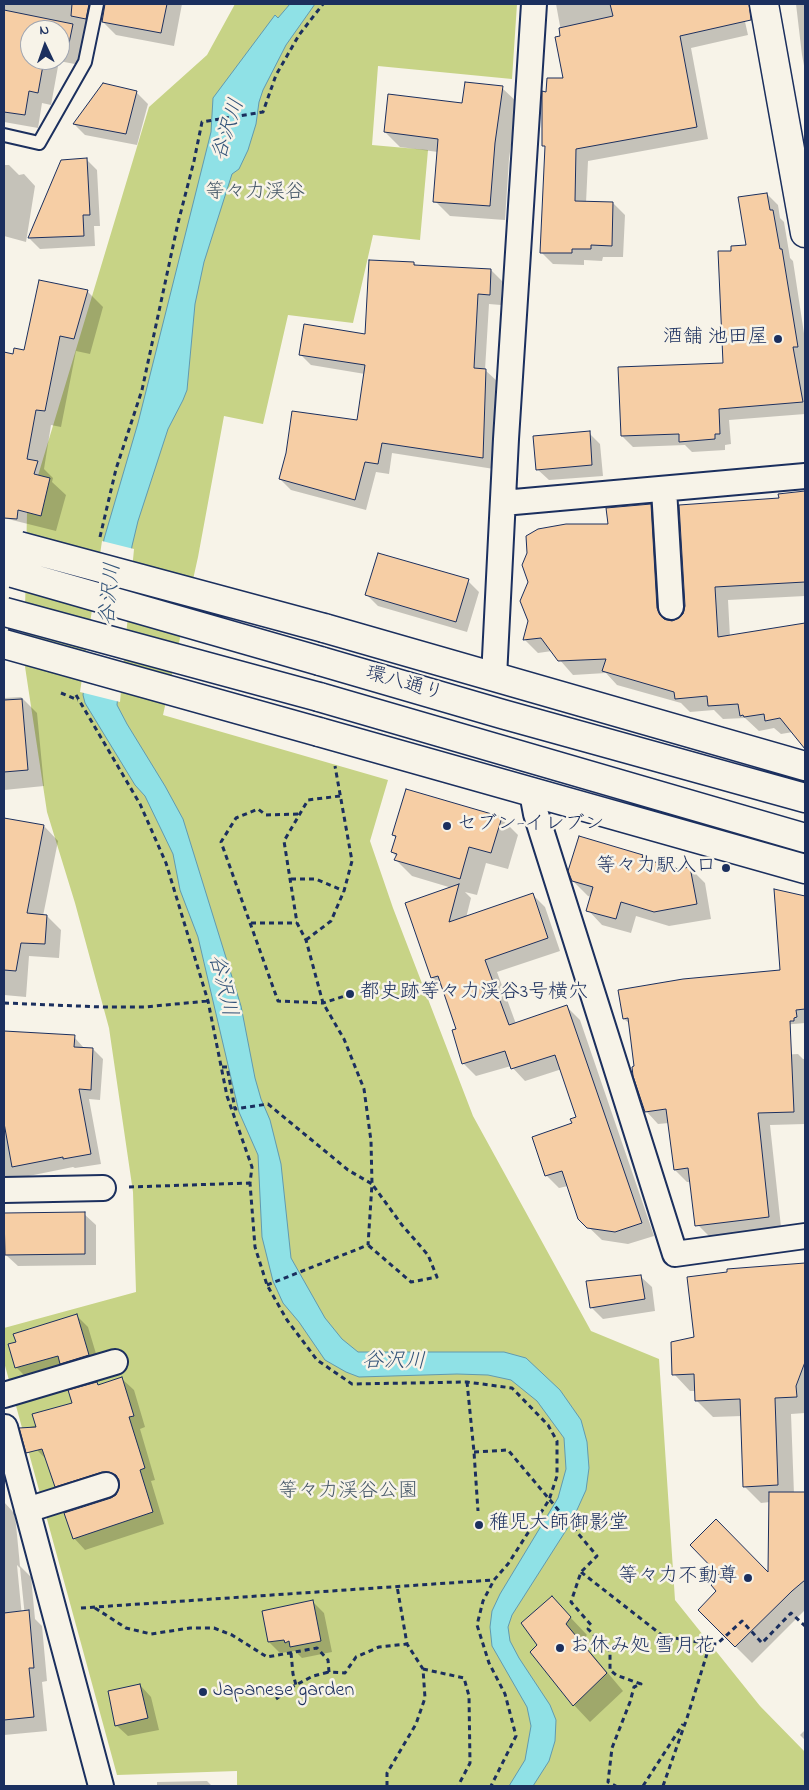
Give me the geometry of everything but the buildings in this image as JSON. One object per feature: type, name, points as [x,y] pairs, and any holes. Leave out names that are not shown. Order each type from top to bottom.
[{"type":"main road","points":[[764,4],[804,221]]},
{"type":"main road","points":[[11,546],[324,628],[802,764]]},
{"type":"main road","name":"環八通り","points":[[8,572],[502,714],[805,798]]},
{"type":"main road","name":"環八通り","points":[[4,612],[319,697],[805,838]]},
{"type":"main road","points":[[4,644],[805,869]]},
{"type":"street","points":[[494,677],[506,439],[534,4]]},
{"type":"street","points":[[503,503],[805,476]]},
{"type":"street","points":[[664,489],[671,607]]},
{"type":"street","points":[[532,793],[539,824],[675,1254],[805,1236]]},
{"type":"street","points":[[4,1190],[113,1188]]},
{"type":"street","points":[[4,1395],[115,1362]]},
{"type":"street","points":[[4,1425],[101,1786]]},
{"type":"street","points":[[27,1510],[106,1485]]},
{"type":"lane","points":[[4,135],[38,143],[85,62],[97,4]]},
{"type":"path","points":[[98,545],[116,469],[142,390],[202,122],[263,112],[276,75],[299,35],[323,4]]},
{"type":"path","points":[[75,692],[140,804],[166,863],[208,1001],[227,1096],[252,1167],[250,1183],[255,1247],[267,1285],[287,1320],[316,1360],[352,1384],[467,1382],[512,1388],[548,1425],[557,1441],[556,1476],[550,1500],[513,1556],[494,1580],[483,1601],[477,1625],[489,1662],[505,1694],[516,1736],[492,1786]]},
{"type":"path","points":[[306,940],[331,921],[344,891],[352,861],[334,764]]},
{"type":"path","points":[[340,796],[308,800],[298,814],[284,841],[298,923],[306,940],[323,1003],[344,1038],[364,1089],[371,1142],[372,1184],[368,1245]]},
{"type":"path","points":[[298,814],[266,815],[258,809],[236,818],[221,842],[278,1001],[323,1003],[348,995]]},
{"type":"path","points":[[290,879],[316,879],[344,891]]},
{"type":"path","points":[[251,923],[298,923]]},
{"type":"path","points":[[4,1003],[144,1007],[208,1001]]},
{"type":"path","points":[[222,1067],[227,1067],[235,1109],[268,1104],[348,1170],[372,1184],[402,1225],[428,1255],[437,1277],[411,1282],[368,1245]]},
{"type":"path","points":[[113,1188],[250,1183]]},
{"type":"path","points":[[267,1285],[368,1245]]},
{"type":"path","points":[[467,1382],[478,1511]]},
{"type":"path","points":[[474,1452],[508,1450],[597,1556],[581,1572],[571,1602],[592,1625],[588,1629],[610,1651],[610,1670],[616,1675],[641,1684],[634,1687],[612,1748],[608,1782],[616,1786]]},
{"type":"path","points":[[581,1572],[663,1636],[717,1644],[742,1621],[762,1643],[791,1614],[805,1626]]},
{"type":"path","points":[[53,1610],[494,1580]]},
{"type":"path","points":[[387,1786],[387,1773],[416,1724],[425,1698],[423,1669],[407,1644],[397,1586]]},
{"type":"path","points":[[94,1608],[126,1628],[151,1634],[190,1628],[214,1628],[232,1635],[267,1657],[317,1648],[328,1660],[329,1672]]},
{"type":"path","points":[[276,1699],[313,1676],[329,1672],[346,1673],[356,1657],[379,1647],[407,1644]]},
{"type":"path","points":[[663,1786],[710,1644]]},
{"type":"path","points":[[290,1652],[292,1674],[296,1685]]},
{"type":"path","points":[[423,1669],[464,1678],[469,1696],[470,1763],[458,1786]]},
{"type":"path","points":[[643,1786],[687,1718]]},
{"type":"green space","name":"等々力渓谷公園","points":[[235,4],[517,4],[512,79],[378,66],[372,145],[428,150],[420,240],[373,235],[353,323],[288,315],[263,424],[224,416],[198,557],[163,715],[388,780],[370,841],[393,908],[473,1116],[591,1331],[659,1359],[675,1600],[760,1706],[805,1752],[805,1786],[237,1786],[237,1771],[117,1775],[4,1362],[4,1328],[136,1292],[133,1192],[109,1028],[75,903],[47,812],[24,660],[27,512],[149,107],[207,55]]},
{"type":"water","name":"谷沢川","points":[[290,4],[315,4],[286,45],[263,90],[248,150],[239,169],[232,174],[204,262],[195,304],[187,390],[168,429],[138,521],[132,546],[117,705],[183,819],[241,1006],[255,1078],[270,1120],[281,1164],[291,1258],[325,1318],[342,1339],[358,1352],[504,1352],[526,1358],[560,1390],[581,1420],[587,1442],[589,1468],[586,1490],[572,1521],[512,1615],[508,1627],[510,1641],[550,1705],[556,1720],[555,1741],[549,1761],[533,1786],[509,1786],[525,1760],[531,1726],[527,1707],[492,1646],[490,1627],[492,1611],[500,1594],[558,1498],[566,1469],[564,1438],[537,1401],[511,1380],[488,1375],[457,1374],[359,1377],[346,1372],[325,1360],[299,1322],[283,1303],[273,1281],[262,1237],[258,1155],[239,1112],[198,937],[180,890],[173,854],[145,796],[135,785],[85,703],[83,695],[104,539],[138,423],[211,132],[213,98],[275,15],[278,18]]},
{"type":"pier","points":[[102,541],[134,549],[120,702],[80,692]]},
{"type":"place","name":"酒舗 池田屋","points":[[778,339]]},
{"type":"place","name":"セブン-イレブン","points":[[447,826]]},
{"type":"place","name":"等々力駅入口","points":[[726,868]]},
{"type":"place","name":"都史跡等々力渓谷3号横穴","points":[[350,994]]},
{"type":"place","name":"稚児大師御影堂","points":[[479,1525]]},
{"type":"place","name":"等々力不動尊","points":[[748,1578]]},
{"type":"place","name":"お休み処 雪月花","points":[[560,1648]]},
{"type":"place","name":"Japanese garden","points":[[203,1692]]},
{"type":"park label","name":"等々力渓谷","points":[[255,194]]}]
